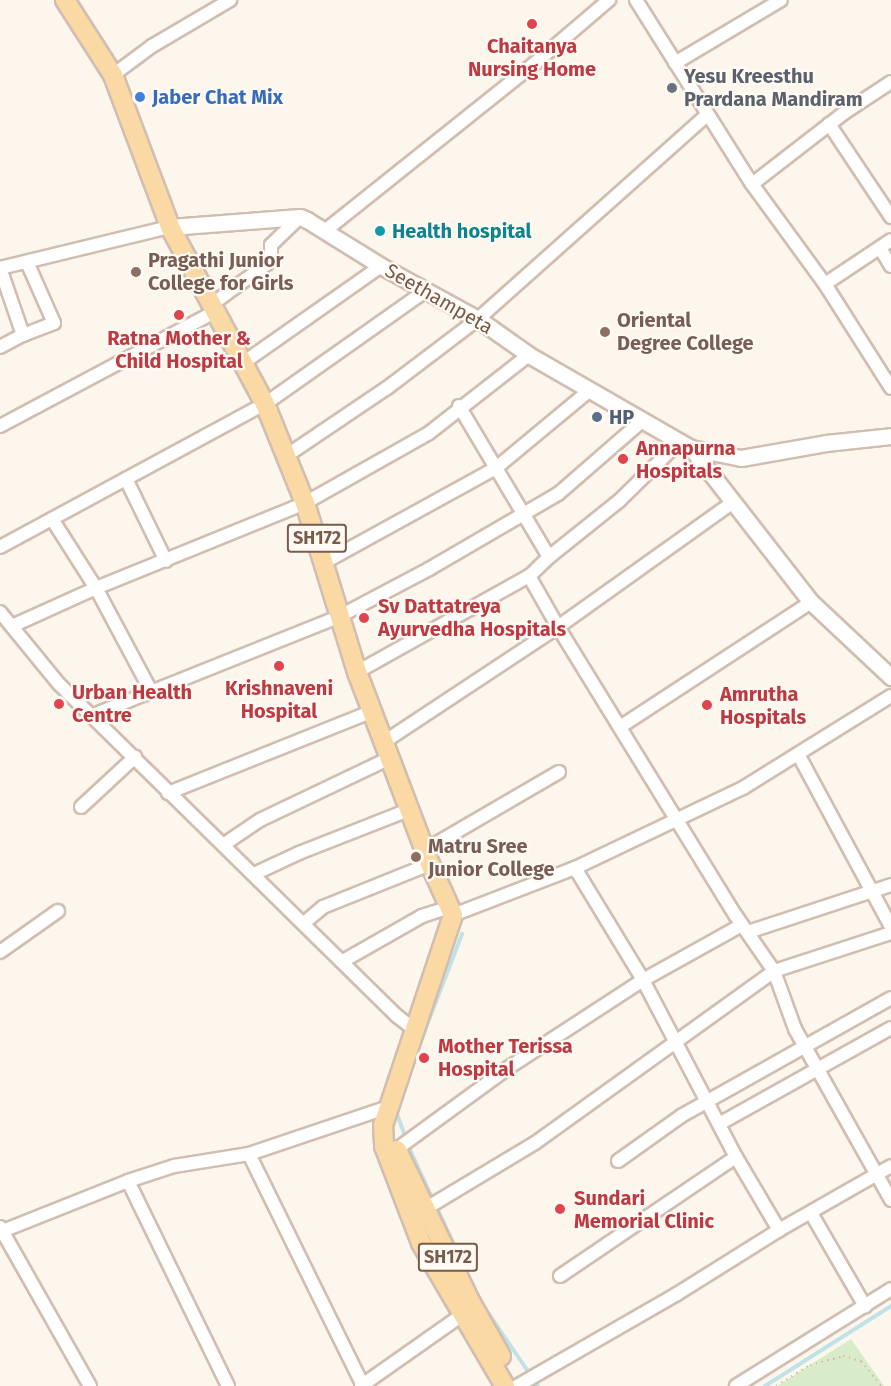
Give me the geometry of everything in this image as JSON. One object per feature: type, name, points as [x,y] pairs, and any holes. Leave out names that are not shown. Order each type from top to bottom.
[{"type":"main road","name":"SH172","points":[[65,0],[113,75],[170,227],[265,404],[305,502],[357,672],[427,857],[451,911],[416,1031],[383,1125],[384,1146],[421,1243],[506,1386]]},
{"type":"main road","name":"SH172","points":[[383,1125],[397,1149],[471,1303],[517,1386]]},
{"type":"street","points":[[113,75],[152,46],[230,0]]},
{"type":"street","points":[[326,230],[534,64],[609,0]]},
{"type":"street","points":[[636,0],[752,184],[825,284],[891,388]]},
{"type":"street","points":[[675,63],[781,0]]},
{"type":"street","points":[[752,184],[829,124],[891,82]]},
{"type":"street","points":[[286,456],[387,388],[478,319],[707,115]]},
{"type":"street","points":[[829,124],[891,217]]},
{"type":"street","points":[[23,336],[0,268],[170,227],[300,217]]},
{"type":"street","points":[[0,426],[212,308],[271,261],[271,245],[300,217]]},
{"type":"street","name":"Seethampeta","points":[[300,217],[326,230],[381,266],[478,319],[529,355],[685,445]]},
{"type":"street","points":[[825,284],[891,240]]},
{"type":"street","points":[[880,248],[891,266]]},
{"type":"street","points":[[0,347],[54,322],[27,262]]},
{"type":"street","points":[[243,363],[381,266]]},
{"type":"street","points":[[0,547],[265,404],[425,291]]},
{"type":"street","points":[[12,626],[96,588],[305,502],[429,433],[459,406],[529,355]]},
{"type":"street","points":[[325,562],[496,468],[590,390]]},
{"type":"street","points":[[459,406],[549,556]]},
{"type":"street","points":[[93,715],[340,616],[429,569],[558,494],[643,420]]},
{"type":"street","points":[[685,445],[741,459],[826,444],[891,436]]},
{"type":"street","points":[[685,445],[733,502],[810,602],[891,677]]},
{"type":"street","points":[[357,672],[530,576],[549,556],[620,501],[685,445]]},
{"type":"street","points":[[126,479],[166,561]]},
{"type":"street","points":[[223,845],[260,820],[387,750],[733,502]]},
{"type":"street","points":[[52,519],[96,588],[150,691]]},
{"type":"street","points":[[530,576],[558,627],[774,971],[795,1029],[891,1200]]},
{"type":"street","points":[[620,727],[810,602]]},
{"type":"street","points":[[0,612],[59,684],[93,715],[168,793],[416,1031]]},
{"type":"street","points":[[343,961],[422,916],[451,911],[575,868],[679,821],[743,788],[891,696]]},
{"type":"street","points":[[168,793],[373,711]]},
{"type":"street","points":[[798,754],[891,927]]},
{"type":"street","points":[[81,807],[135,757]]},
{"type":"street","points":[[304,923],[323,907],[427,857],[559,772]]},
{"type":"street","points":[[254,874],[299,853],[409,810]]},
{"type":"street","points":[[575,868],[643,980],[736,1157],[779,1230]]},
{"type":"street","points":[[397,1149],[511,1066],[643,980],[745,928],[891,885]]},
{"type":"street","points":[[0,952],[58,911]]},
{"type":"street","points":[[425,1209],[535,1143],[774,971],[891,933]]},
{"type":"street","points":[[618,1161],[706,1101],[891,998]]},
{"type":"street","points":[[719,1124],[891,1028]]},
{"type":"street","points":[[90,1386],[1,1230],[128,1181],[174,1166],[249,1154],[389,1107]]},
{"type":"street","points":[[249,1154],[362,1386],[462,1315]]},
{"type":"street","points":[[560,1276],[736,1157]]},
{"type":"street","points":[[517,1386],[677,1294],[779,1230],[891,1166]]},
{"type":"street","points":[[128,1181],[228,1386]]},
{"type":"street","points":[[811,1213],[865,1306]]},
{"type":"street","points":[[736,1386],[891,1289]]},
{"type":"path","points":[[776,1386],[810,1365],[843,1356],[861,1361],[881,1386]]},
{"type":"green space","points":[[851,1339],[884,1386],[777,1386]]},
{"type":"waterway","points":[[420,1043],[462,934]]},
{"type":"waterway","points":[[398,1107],[397,1114],[410,1150],[480,1301],[538,1386]]},
{"type":"waterway","points":[[765,1386],[891,1306]]},
{"type":"place","name":"Chaitanya Nursing Home","points":[[532,24]]},
{"type":"place","name":"Yesu Kreesthu Prardana Mandiram","points":[[672,88]]},
{"type":"place","name":"Jaber Chat Mix","points":[[140,97]]},
{"type":"place","name":"Health hospital","points":[[380,231]]},
{"type":"place","name":"Pragathi Junior College for Girls","points":[[136,272]]},
{"type":"place","name":"Ratna Mother & Child Hospital","points":[[179,315]]},
{"type":"place","name":"Oriental Degree College","points":[[605,332]]},
{"type":"place","name":"HP","points":[[597,417]]},
{"type":"place","name":"Annapurna Hospitals","points":[[623,459]]},
{"type":"place","name":"Sv Dattatreya Ayurvedha Hospitals","points":[[364,618]]},
{"type":"place","name":"Krishnaveni Hospital","points":[[279,666]]},
{"type":"place","name":"Urban Health Centre","points":[[59,704]]},
{"type":"place","name":"Amrutha Hospitals","points":[[707,705]]},
{"type":"place","name":"Matru Sree Junior College","points":[[416,857]]},
{"type":"place","name":"Mother Terissa Hospital","points":[[424,1058]]},
{"type":"place","name":"Sundari Memorial Clinic","points":[[560,1209]]}]
